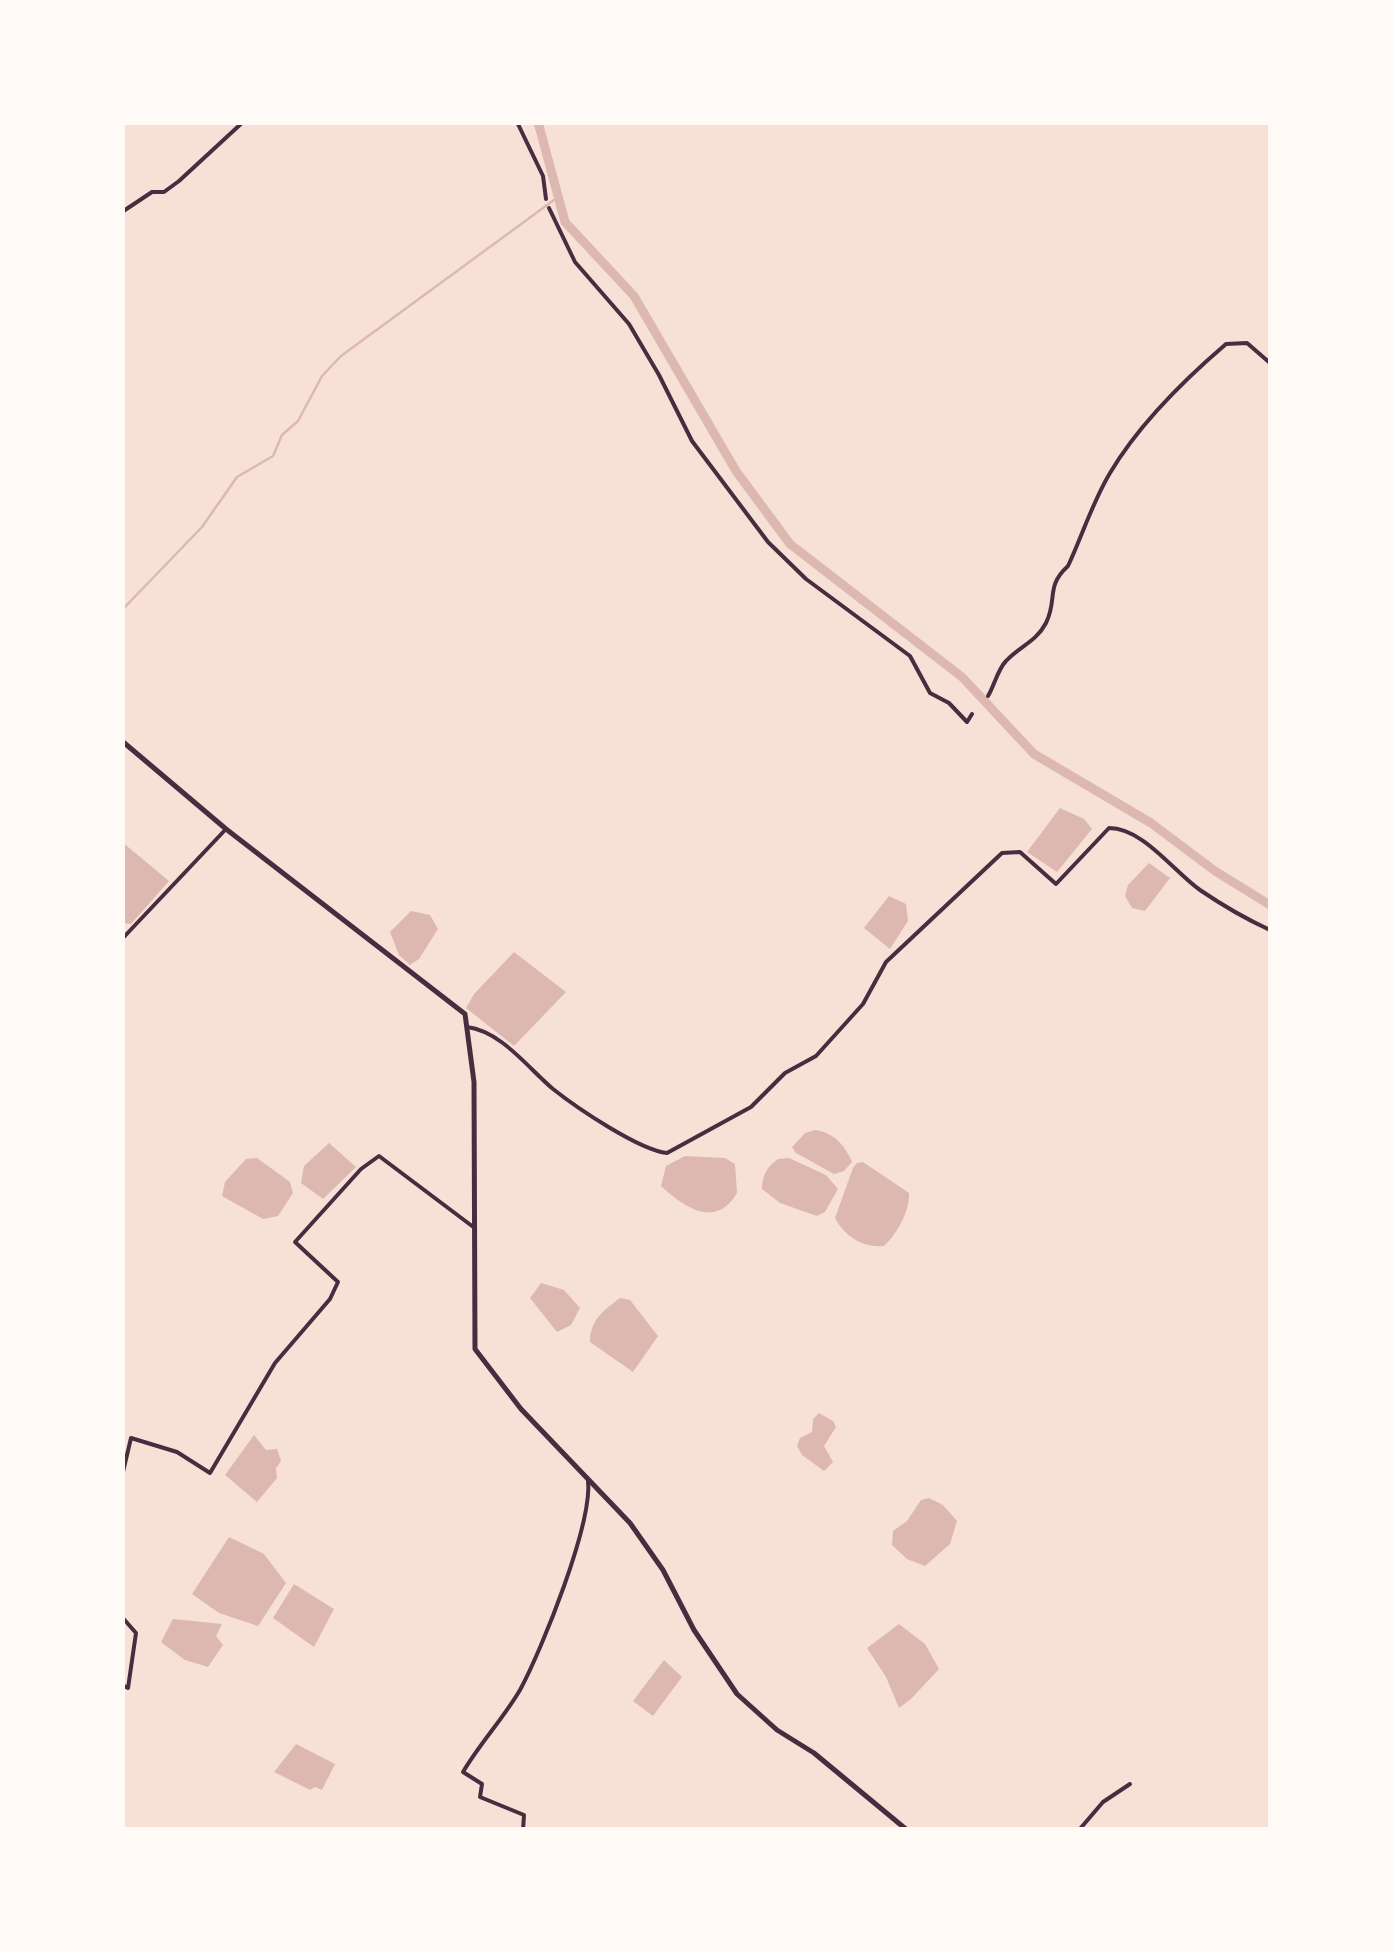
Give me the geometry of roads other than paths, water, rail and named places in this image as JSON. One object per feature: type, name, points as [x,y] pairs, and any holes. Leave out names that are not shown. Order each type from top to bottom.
[{"type":"street","points":[[122,212],[152,192],[164,192],[180,181],[243,122]]},
{"type":"street","points":[[517,122],[538,166],[546,199]]},
{"type":"street","points":[[549,208],[575,262],[629,324],[660,375],[692,441],[768,542],[832,599],[910,656],[930,694],[948,703],[967,722],[972,714]]},
{"type":"street","points":[[988,696],[1004,662],[1034,641],[1047,622],[1054,603],[1051,592],[1056,577],[1068,566],[1109,474],[1128,447],[1185,382],[1226,344],[1247,343],[1270,363]]},
{"type":"street","points":[[122,741],[226,829],[465,1014],[474,1082],[474,1349],[521,1409],[630,1523],[664,1570],[694,1630],[737,1694],[908,1830]]},
{"type":"street","points":[[467,1027],[495,1036],[555,1090],[594,1117],[651,1152],[667,1153],[751,1107],[786,1073],[816,1056],[863,1004],[886,962],[1002,852],[1020,852],[1056,884],[1109,828],[1121,828],[1148,844],[1198,888],[1270,930]]},
{"type":"street","points":[[122,938],[226,829]]},
{"type":"street","points":[[122,1528],[122,1478],[130,1438],[178,1452],[210,1473],[275,1363],[330,1299],[338,1282],[295,1242],[361,1169],[378,1156],[472,1226]]},
{"type":"street","points":[[523,1830],[524,1815],[480,1796],[482,1784],[463,1772],[520,1689],[563,1591],[590,1497],[588,1480]]},
{"type":"street","points":[[122,1617],[136,1633],[128,1688],[122,1686]]},
{"type":"street","points":[[1079,1830],[1104,1802],[1130,1784]]},
{"type":"waterway","points":[[538,122],[565,222],[634,296],[736,471],[790,544],[962,677],[1034,754],[1151,823],[1215,871],[1270,905]]},
{"type":"waterway","points":[[122,610],[202,527],[237,477],[273,456],[282,435],[298,421],[322,376],[341,356],[558,197]]}]
